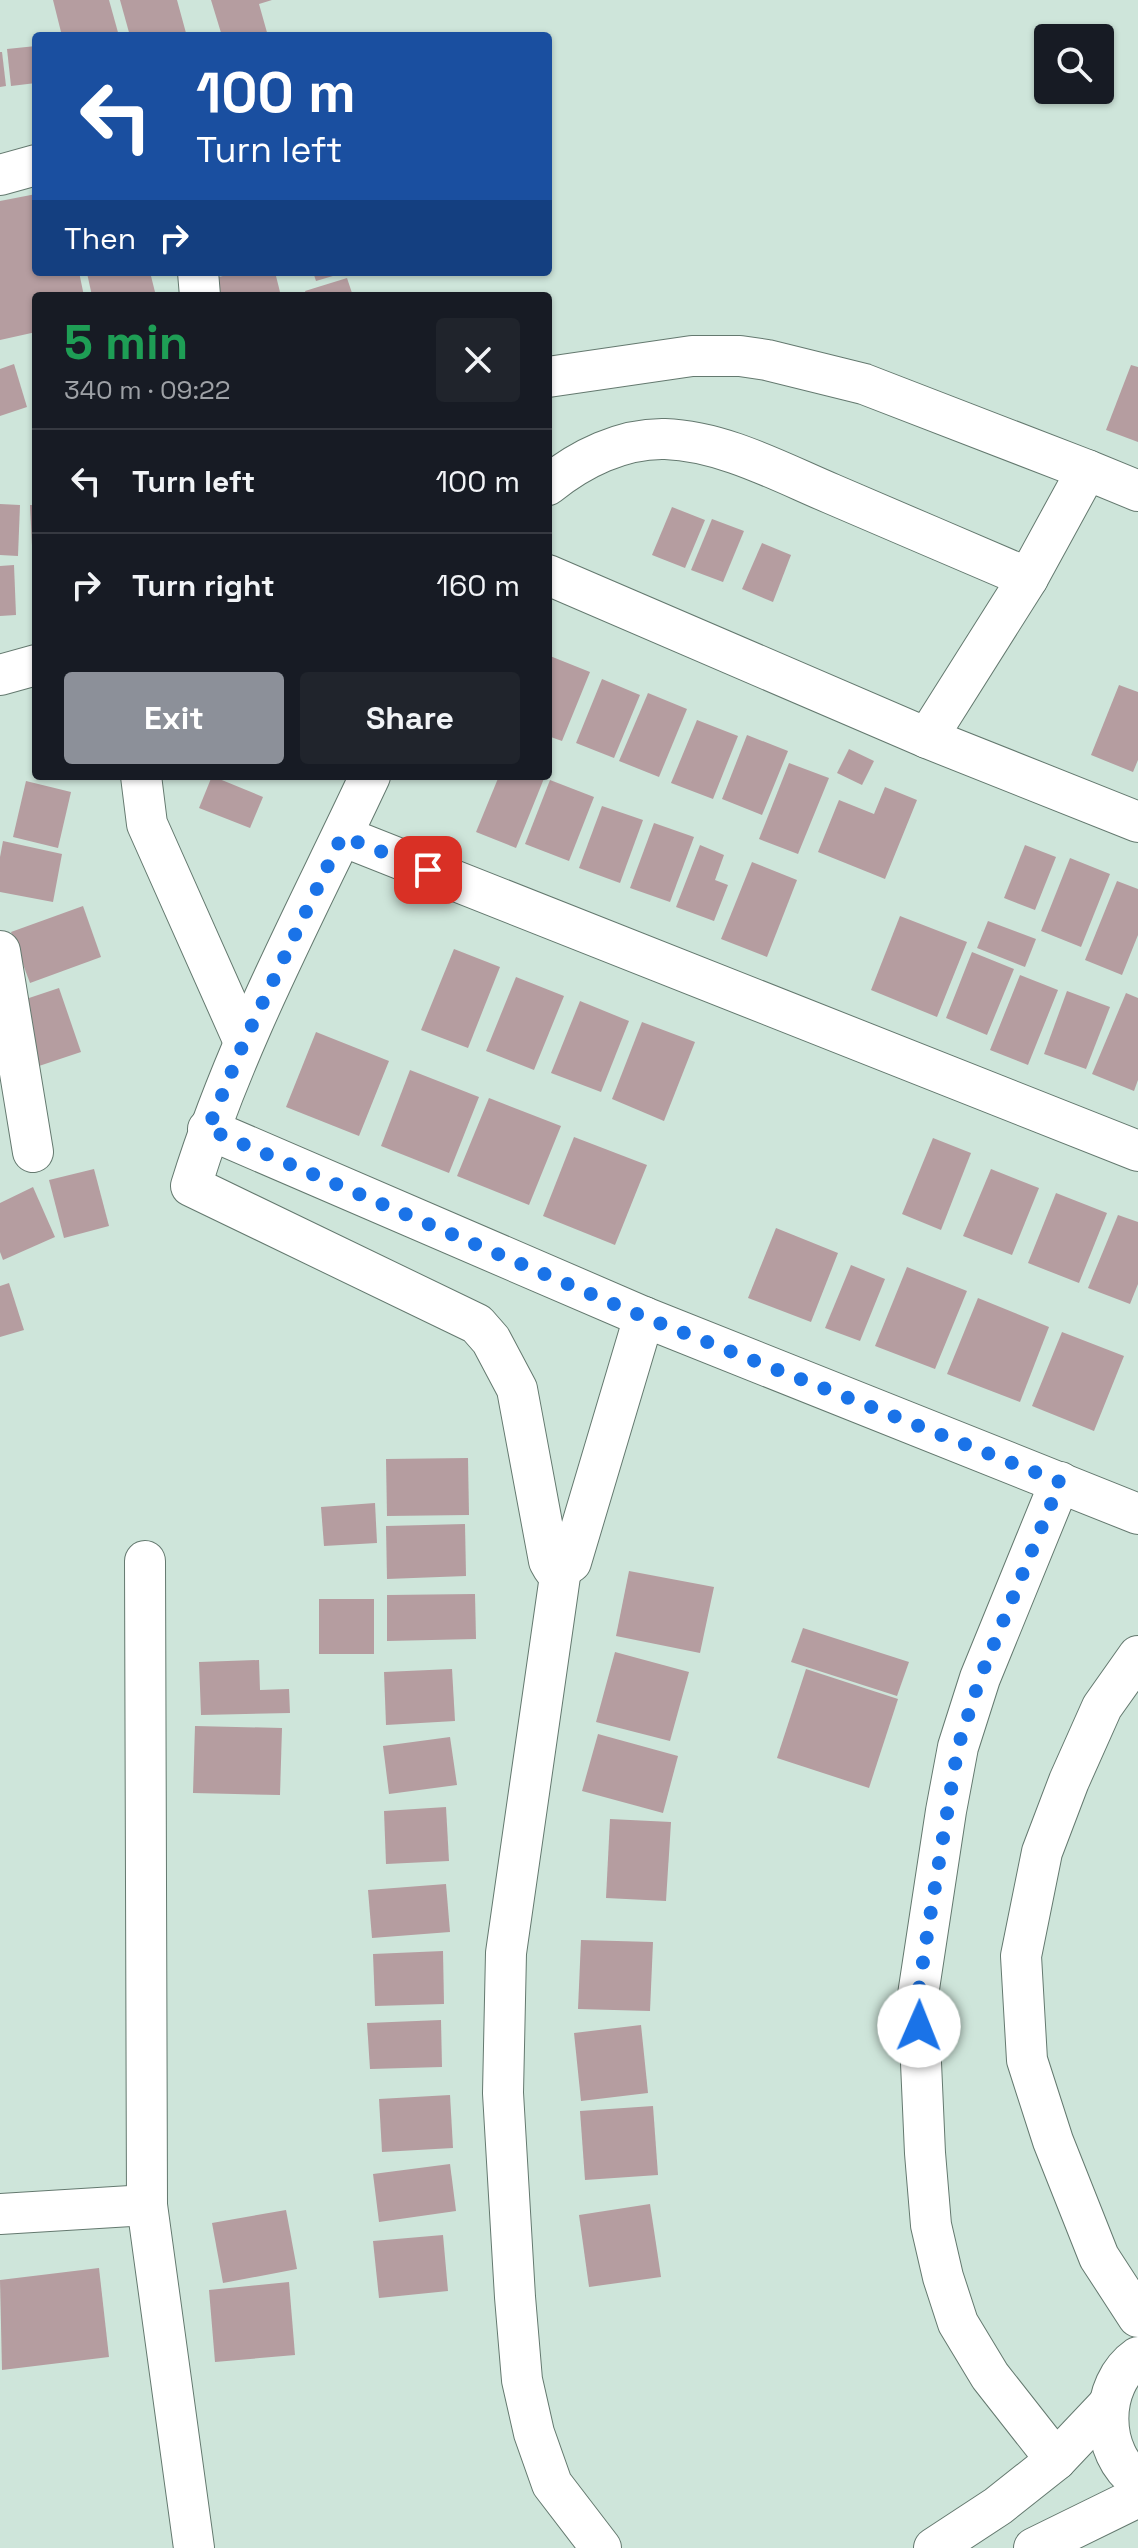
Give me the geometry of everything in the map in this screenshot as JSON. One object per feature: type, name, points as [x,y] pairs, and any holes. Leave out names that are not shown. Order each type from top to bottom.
[{"type":"street","points":[[0,175],[32,166]]},
{"type":"street","points":[[552,376],[692,356],[740,356],[767,360],[864,384],[1138,491]]},
{"type":"street","points":[[552,482],[587,459],[618,446],[665,439],[694,444],[762,464],[1028,578]]},
{"type":"street","points":[[927,738],[1028,578],[1087,470]]},
{"type":"street","points":[[552,577],[927,738],[1138,822]]},
{"type":"street","points":[[0,675],[32,666]]},
{"type":"street","points":[[142,780],[147,824],[244,1042]]},
{"type":"street","points":[[368,780],[244,1042],[208,1129],[191,1186],[477,1324],[491,1340],[517,1389],[549,1561],[553,1568],[561,1569],[571,1562],[644,1317]]},
{"type":"street","points":[[342,836],[1138,1151]]},
{"type":"street","points":[[0,951],[33,1152]]},
{"type":"street","points":[[208,1129],[644,1317],[1138,1514]]},
{"type":"street","points":[[1056,2460],[990,2376],[958,2323],[943,2277],[931,2225],[918,1995],[958,1747],[980,1678],[1060,1482]]},
{"type":"street","points":[[145,1561],[147,2205],[194,2548]]},
{"type":"street","points":[[561,1569],[506,1953],[503,2093],[522,2380],[534,2433],[552,2484],[601,2548]]},
{"type":"street","points":[[1138,1656],[1102,1707],[1069,1781],[1042,1852],[1021,1956],[1027,2060],[1048,2128],[1099,2257],[1138,2317]]},
{"type":"street","points":[[0,2214],[147,2205]]},
{"type":"street","points":[[1138,2357],[1117,2381],[1109,2404],[1109,2430],[1116,2455],[1138,2481]]},
{"type":"street","points":[[934,2548],[998,2506],[1056,2460],[1109,2404]]},
{"type":"street","points":[[1034,2548],[1138,2497]]},
{"type":"building","points":[[53,0],[109,0],[118,32],[61,32]]},
{"type":"building","points":[[120,0],[177,0],[186,32],[129,32]]},
{"type":"building","points":[[211,0],[272,0],[259,4],[267,32],[221,32]]},
{"type":"building","points":[[32,46],[32,83],[11,86],[7,49]]},
{"type":"building","points":[[0,52],[6,86],[0,87]]},
{"type":"building","points":[[32,195],[32,276],[80,276],[83,292],[32,292],[32,333],[0,340],[0,201]]},
{"type":"building","points":[[88,276],[151,276],[155,292],[91,292]]},
{"type":"building","points":[[223,276],[276,276],[280,292],[213,292],[210,279]]},
{"type":"building","points":[[314,276],[333,276],[316,281]]},
{"type":"building","points":[[347,278],[352,292],[305,292]]},
{"type":"building","points":[[14,364],[27,407],[0,416],[0,369]]},
{"type":"building","points":[[1131,365],[1138,367],[1138,442],[1106,430]]},
{"type":"building","points":[[0,504],[20,505],[18,556],[0,555]]},
{"type":"building","points":[[672,507],[705,520],[685,568],[652,555]]},
{"type":"building","points":[[712,519],[744,531],[723,582],[691,570]]},
{"type":"building","points":[[762,543],[791,555],[773,602],[742,589]]},
{"type":"building","points":[[14,565],[16,615],[0,616],[0,566]]},
{"type":"building","points":[[552,657],[590,672],[562,741],[552,737]]},
{"type":"building","points":[[602,679],[640,695],[614,758],[576,743]]},
{"type":"building","points":[[1119,685],[1138,692],[1138,760],[1133,772],[1091,755]]},
{"type":"building","points":[[648,693],[687,709],[659,777],[619,761]]},
{"type":"building","points":[[697,720],[738,736],[713,799],[671,783]]},
{"type":"building","points":[[747,735],[788,751],[762,815],[722,799]]},
{"type":"building","points":[[849,749],[874,761],[862,785],[837,773]]},
{"type":"building","points":[[789,763],[829,778],[798,854],[759,839]]},
{"type":"building","points":[[210,780],[222,780],[263,797],[250,828],[199,808]]},
{"type":"building","points":[[497,780],[543,780],[516,848],[476,832]]},
{"type":"building","points":[[550,780],[594,797],[569,861],[525,844]]},
{"type":"building","points":[[26,781],[71,792],[58,848],[13,837]]},
{"type":"building","points":[[885,787],[917,800],[885,879],[818,852],[839,800],[874,814]]},
{"type":"building","points":[[602,806],[643,820],[620,883],[579,868]]},
{"type":"building","points":[[654,823],[694,837],[670,902],[630,888]]},
{"type":"building","points":[[3,841],[62,854],[53,902],[0,892]]},
{"type":"building","points":[[700,845],[724,855],[715,880],[728,885],[714,921],[676,907]]},
{"type":"building","points":[[1025,845],[1056,857],[1035,910],[1004,898]]},
{"type":"building","points":[[1070,858],[1110,874],[1081,947],[1041,931]]},
{"type":"building","points":[[752,862],[797,880],[767,957],[721,939]]},
{"type":"building","points":[[1117,881],[1138,889],[1138,935],[1122,975],[1085,960]]},
{"type":"building","points":[[83,906],[101,957],[30,983],[11,932]]},
{"type":"building","points":[[900,916],[967,942],[937,1017],[871,990]]},
{"type":"building","points":[[988,921],[1036,939],[1025,967],[977,948]]},
{"type":"building","points":[[454,949],[500,967],[468,1048],[421,1030]]},
{"type":"building","points":[[972,952],[1014,969],[987,1035],[946,1018]]},
{"type":"building","points":[[1020,975],[1058,990],[1028,1065],[990,1050]]},
{"type":"building","points":[[516,977],[564,996],[534,1070],[486,1051]]},
{"type":"building","points":[[59,988],[81,1052],[36,1067],[14,1003]]},
{"type":"building","points":[[1067,991],[1110,1007],[1086,1069],[1044,1054]]},
{"type":"building","points":[[1126,993],[1138,998],[1138,1080],[1134,1091],[1092,1074]]},
{"type":"building","points":[[580,1001],[629,1021],[601,1092],[551,1073]]},
{"type":"building","points":[[642,1022],[695,1042],[664,1121],[612,1099]]},
{"type":"building","points":[[316,1032],[389,1061],[359,1136],[286,1107]]},
{"type":"building","points":[[410,1070],[479,1097],[449,1173],[381,1146]]},
{"type":"building","points":[[489,1098],[561,1126],[529,1205],[457,1176]]},
{"type":"building","points":[[574,1137],[647,1165],[615,1245],[543,1216]]},
{"type":"building","points":[[933,1138],[971,1153],[941,1230],[902,1214]]},
{"type":"building","points":[[94,1169],[109,1226],[64,1238],[49,1180]]},
{"type":"building","points":[[991,1169],[1039,1188],[1012,1255],[963,1236]]},
{"type":"building","points":[[33,1187],[55,1237],[3,1260],[0,1252],[0,1203]]},
{"type":"building","points":[[1056,1193],[1107,1213],[1079,1283],[1028,1263]]},
{"type":"building","points":[[1118,1215],[1138,1222],[1138,1284],[1130,1304],[1088,1288]]},
{"type":"building","points":[[776,1228],[838,1253],[811,1322],[748,1298]]},
{"type":"building","points":[[851,1265],[885,1279],[860,1341],[825,1328]]},
{"type":"building","points":[[907,1267],[967,1291],[935,1369],[875,1346]]},
{"type":"building","points":[[9,1283],[24,1330],[0,1337],[0,1286]]},
{"type":"building","points":[[978,1298],[1049,1327],[1020,1402],[947,1374]]},
{"type":"building","points":[[1062,1332],[1124,1356],[1094,1431],[1032,1406]]},
{"type":"building","points":[[468,1458],[469,1515],[387,1516],[386,1459]]},
{"type":"building","points":[[375,1503],[377,1543],[324,1546],[321,1507]]},
{"type":"building","points":[[465,1524],[466,1576],[387,1579],[386,1526]]},
{"type":"building","points":[[629,1571],[714,1587],[700,1653],[616,1636]]},
{"type":"building","points":[[475,1594],[476,1639],[387,1641],[387,1595]]},
{"type":"building","points":[[319,1599],[374,1599],[374,1654],[319,1654]]},
{"type":"building","points":[[803,1628],[909,1662],[897,1696],[791,1662]]},
{"type":"building","points":[[615,1652],[689,1672],[670,1741],[596,1722]]},
{"type":"building","points":[[259,1660],[260,1690],[289,1689],[290,1713],[201,1715],[199,1662]]},
{"type":"building","points":[[452,1669],[455,1721],[386,1725],[384,1672]]},
{"type":"building","points":[[806,1669],[898,1699],[869,1788],[777,1758]]},
{"type":"building","points":[[195,1726],[282,1728],[280,1795],[193,1793]]},
{"type":"building","points":[[598,1734],[678,1756],[663,1813],[582,1791]]},
{"type":"building","points":[[450,1737],[457,1785],[389,1794],[383,1746]]},
{"type":"building","points":[[446,1807],[449,1861],[386,1864],[384,1811]]},
{"type":"building","points":[[610,1819],[671,1822],[666,1901],[606,1898]]},
{"type":"building","points":[[446,1884],[450,1932],[372,1938],[368,1890]]},
{"type":"building","points":[[581,1940],[653,1942],[650,2011],[578,2009]]},
{"type":"building","points":[[443,1951],[444,2004],[375,2006],[373,1954]]},
{"type":"building","points":[[441,2020],[442,2067],[370,2069],[367,2023]]},
{"type":"building","points":[[641,2025],[648,2093],[581,2101],[574,2033]]},
{"type":"building","points":[[450,2095],[453,2148],[382,2152],[379,2099]]},
{"type":"building","points":[[653,2106],[658,2175],[585,2180],[580,2111]]},
{"type":"building","points":[[450,2164],[456,2211],[379,2222],[373,2174]]},
{"type":"building","points":[[650,2204],[661,2277],[589,2287],[579,2215]]},
{"type":"building","points":[[286,2210],[297,2269],[223,2283],[212,2223]]},
{"type":"building","points":[[443,2235],[448,2291],[379,2298],[373,2241]]},
{"type":"building","points":[[99,2268],[109,2357],[2,2370],[0,2280]]},
{"type":"building","points":[[289,2282],[295,2355],[215,2362],[209,2290]]},
{"type":"route","points":[[428,870],[342,836],[244,1042],[208,1129],[644,1317],[1060,1482],[980,1678],[958,1747],[918,1995],[919,2026]]}]
